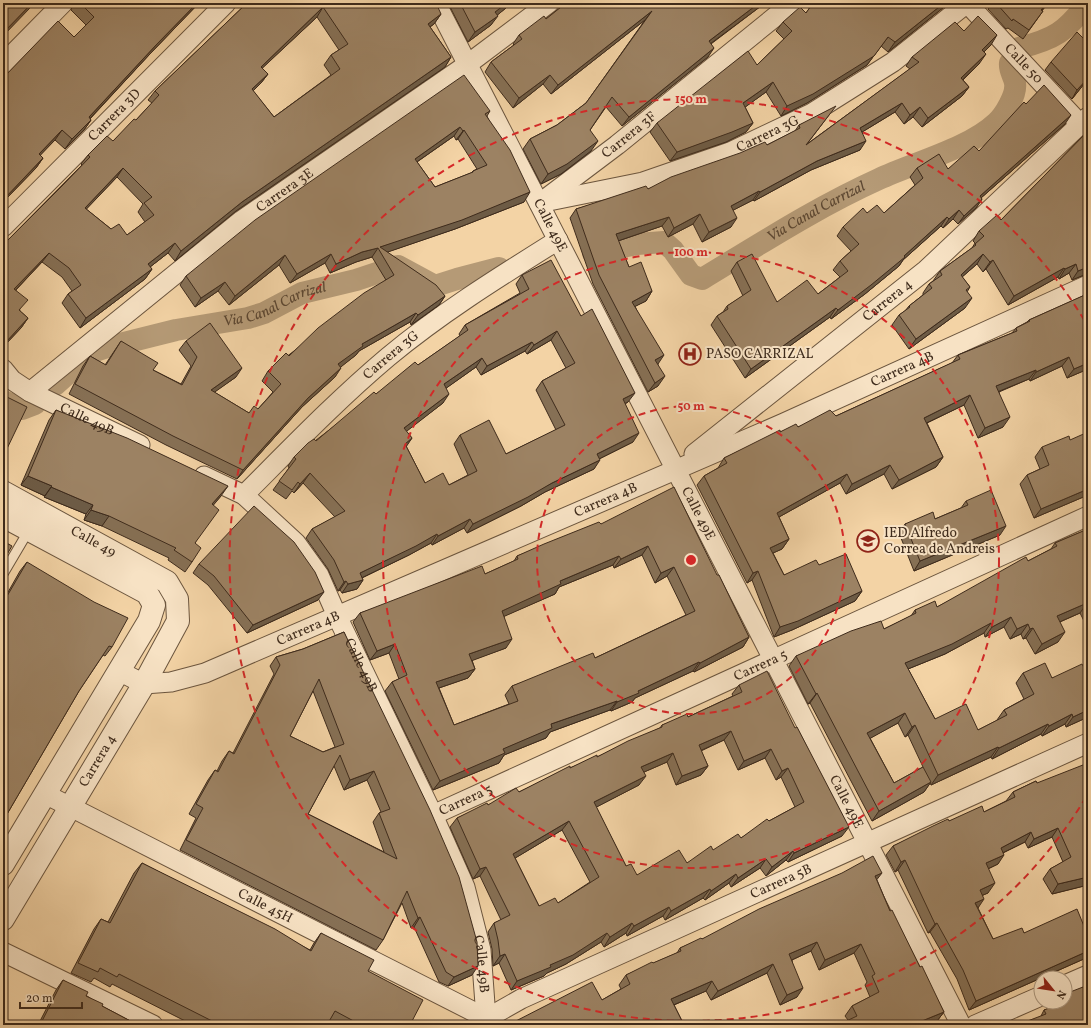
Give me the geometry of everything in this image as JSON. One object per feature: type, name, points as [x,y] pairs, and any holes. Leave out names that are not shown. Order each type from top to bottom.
[{"type":"street","points":[[3,64],[63,3]]},
{"type":"street","name":"Carrera 3D","points":[[3,227],[226,3]]},
{"type":"street","name":"Calle 49E","points":[[436,3],[674,470],[961,1025]]},
{"type":"street","name":"Carrera 3E","points":[[30,392],[242,220],[468,64],[549,3]]},
{"type":"street","name":"Carrera 3F","points":[[539,203],[617,146],[792,3]]},
{"type":"street","name":"Carrera 3G","points":[[539,203],[643,182],[730,152],[812,113],[879,71],[893,62],[967,3]]},
{"type":"street","name":"Calle 50","points":[[967,3],[1084,121]]},
{"type":"street","name":"Carrera 4","points":[[674,470],[926,270],[1084,121]]},
{"type":"street","name":"Carrera 3G","points":[[244,495],[312,426],[388,357],[470,295],[558,240]]},
{"type":"street","name":"Carrera 4B","points":[[144,684],[171,682],[205,673],[784,423],[1088,285]]},
{"type":"street","name":"Calle 49B","points":[[3,369],[12,380],[30,392],[158,454]]},
{"type":"street","points":[[768,396],[772,412],[784,423]]},
{"type":"street","name":"Calle 49B","points":[[187,468],[244,495],[296,543],[319,575],[337,616],[434,815],[465,887],[480,943],[484,1023]]},
{"type":"street","name":"Calle 49","points":[[3,492],[167,582],[177,599]]},
{"type":"street","name":"Calle 49","points":[[3,516],[147,593],[154,605]]},
{"type":"street","name":"Carrera 5","points":[[434,815],[1088,516]]},
{"type":"street","name":"Carrera 4","points":[[3,919],[144,684],[178,621],[177,599]]},
{"type":"street","name":"Carrera 4","points":[[3,864],[149,621],[154,605]]},
{"type":"street","points":[[119,671],[144,684]]},
{"type":"street","name":"Carrera 5B","points":[[484,1023],[528,996],[1088,743]]},
{"type":"street","name":"Calle 45H","points":[[45,794],[484,1023]]},
{"type":"street","points":[[3,952],[153,1025]]},
{"type":"street","points":[[1073,982],[1088,975]]},
{"type":"street","points":[[975,1025],[1033,1000]]},
{"type":"lane","points":[[3,574],[29,530]]},
{"type":"building","points":[[3,3],[32,3],[3,33]]},
{"type":"building","points":[[80,3],[197,3],[89,117],[91,120],[72,139],[62,130],[39,154],[43,158],[3,200],[3,78],[58,21],[74,37],[94,17]]},
{"type":"building","points":[[247,3],[436,3],[441,14],[428,24],[451,57],[242,202],[181,251],[175,243],[148,264],[152,269],[86,318],[68,294],[81,285],[69,268],[49,253],[14,289],[28,300],[19,310],[28,318],[6,342],[3,339],[3,245],[90,157],[88,155],[107,136],[113,141],[134,119],[136,120],[159,95],[155,91]],"holes":[[[323,7],[348,44],[331,55],[340,69],[274,117],[252,89],[268,74],[261,67]],[[123,168],[152,197],[144,203],[154,215],[127,235],[119,224],[111,229],[85,208]]]},
{"type":"building","points":[[460,3],[507,3],[495,12],[498,16],[475,32]]},
{"type":"building","points":[[566,3],[759,3],[709,41],[714,48],[629,117],[612,97],[590,130],[598,141],[567,164],[548,174],[530,139],[557,125],[586,103],[652,11],[558,85],[550,75],[519,98],[491,62],[522,39],[519,35],[544,16],[546,19]]},
{"type":"building","points":[[813,3],[944,3],[895,42],[888,37],[874,56],[813,94],[787,106],[773,82],[743,103],[753,123],[677,152],[657,123],[748,51],[757,65],[792,31],[783,22],[800,7],[806,13]]},
{"type":"building","points":[[996,3],[1047,3],[1029,30],[1013,19],[1012,21]]},
{"type":"building","points":[[978,16],[997,35],[982,50],[986,54],[961,78],[969,87],[928,118],[920,107],[910,115],[902,103],[860,128],[866,141],[817,161],[731,206],[737,218],[709,232],[700,214],[674,228],[669,217],[616,234],[629,267],[641,262],[652,291],[632,302],[664,355],[655,360],[665,376],[655,383],[599,275],[576,209],[646,186],[648,189],[671,177],[740,153],[765,142],[767,145],[800,128],[799,125],[836,106],[806,145],[919,62],[912,57],[955,22],[964,31]]},
{"type":"building","points":[[1077,32],[1083,38],[1088,32],[1088,78],[1077,90],[1051,62]]},
{"type":"building","points":[[464,75],[490,111],[485,114],[510,150],[530,192],[462,220],[380,247],[436,285],[445,296],[418,315],[416,313],[362,344],[363,346],[338,364],[341,368],[308,398],[243,470],[173,436],[75,384],[90,356],[106,365],[121,341],[158,363],[153,370],[182,385],[197,357],[186,341],[210,323],[242,368],[211,390],[249,413],[254,406],[258,409],[281,384],[268,371],[286,353],[289,356],[318,328],[364,293],[394,275],[378,248],[362,252],[336,264],[331,254],[297,274],[285,255],[235,296],[225,282],[201,298],[186,276],[255,220]],"holes":[[[460,127],[463,131],[464,130],[487,165],[435,187],[415,159]]]},
{"type":"building","points":[[1044,85],[1071,115],[980,196],[982,199],[964,216],[959,210],[949,219],[947,217],[904,256],[905,257],[871,285],[838,310],[836,308],[751,369],[717,316],[728,309],[727,306],[751,290],[737,262],[752,254],[777,302],[807,280],[818,294],[848,271],[840,261],[859,244],[843,227],[863,208],[867,213],[877,205],[884,213],[923,178],[917,168],[939,154],[948,169],[974,146],[979,151],[1024,102],[1026,104]]},
{"type":"building","points":[[1088,131],[1088,267],[1078,271],[1076,264],[1065,269],[1064,268],[1014,296],[993,260],[990,262],[983,254],[961,275],[970,287],[966,290],[972,298],[916,339],[899,315],[932,288],[929,284],[942,275],[940,271],[976,245],[975,244],[984,236],[979,231],[997,215],[1001,220]]},
{"type":"building","points":[[551,260],[581,316],[592,309],[635,393],[623,399],[639,433],[597,454],[600,460],[552,483],[528,497],[473,524],[470,519],[438,536],[437,534],[416,546],[360,573],[363,580],[348,584],[346,581],[344,582],[334,560],[312,529],[345,511],[310,473],[300,484],[298,482],[292,490],[279,481],[296,459],[294,457],[308,443],[314,439],[316,441],[374,392],[376,394],[415,362],[418,365],[468,330],[465,325],[529,289],[522,275]],"holes":[[[557,331],[575,363],[542,381],[565,425],[506,454],[489,420],[460,435],[477,471],[449,485],[443,473],[425,483],[405,444],[412,438],[404,428],[449,394],[444,384],[482,358],[487,366],[532,342],[534,345]]]},
{"type":"building","points":[[1086,291],[1088,291],[1088,363],[1074,369],[1069,357],[1036,372],[1036,370],[996,386],[1010,417],[985,428],[970,395],[924,418],[943,457],[899,480],[890,465],[852,484],[847,474],[777,513],[789,539],[770,548],[784,575],[816,560],[819,565],[846,554],[862,591],[798,621],[780,627],[758,571],[753,573],[704,476],[727,463],[724,458],[780,430],[780,432],[796,424],[798,427],[830,410],[836,416],[960,359],[958,355],[1017,331],[1016,328],[1030,321],[1029,320],[1087,294]]},
{"type":"building","points":[[3,395],[27,407],[3,457]]},
{"type":"building","points":[[56,410],[127,438],[228,486],[212,504],[219,510],[195,543],[201,548],[192,562],[174,550],[176,548],[109,516],[91,510],[93,505],[28,476]]},
{"type":"building","points":[[1088,432],[1088,489],[1041,509],[1027,475],[1049,465],[1042,447],[1069,436],[1070,440]]},
{"type":"building","points":[[674,487],[749,637],[700,663],[699,662],[638,691],[639,693],[551,724],[552,728],[503,749],[505,753],[440,781],[392,682],[407,675],[395,644],[377,651],[360,613],[482,566],[485,574],[518,559],[517,556],[544,544],[599,522],[601,524]],"holes":[[[648,546],[661,573],[674,567],[695,611],[595,658],[593,653],[512,686],[518,701],[454,725],[436,682],[475,669],[469,654],[512,639],[502,611],[561,584],[560,581],[619,556],[621,559]]]},
{"type":"building","points":[[991,490],[1006,526],[920,561],[905,524],[933,512],[935,519],[968,505],[966,501]]},
{"type":"building","points":[[254,506],[294,542],[315,572],[324,592],[253,625],[214,576],[199,564]]},
{"type":"building","points":[[1088,529],[1088,604],[1087,603],[1057,616],[1065,632],[1042,644],[1033,628],[1030,629],[1028,624],[1017,629],[1011,617],[992,627],[991,623],[952,644],[905,663],[935,719],[966,704],[978,730],[1007,715],[1004,710],[1034,694],[1023,673],[1045,663],[1052,678],[1082,664],[1088,675],[1088,710],[1073,717],[1072,714],[1049,726],[1048,724],[938,775],[915,725],[912,727],[905,713],[867,733],[894,783],[923,767],[931,782],[879,811],[796,656],[851,631],[881,621],[884,629],[916,613],[915,610],[935,601],[937,607],[1026,557],[1028,561],[1057,546],[1055,543]]},
{"type":"building","points":[[3,541],[12,546],[3,561]]},
{"type":"building","points":[[27,562],[94,602],[128,618],[112,647],[109,646],[79,691],[3,821],[3,655],[5,651],[3,649],[3,603]]},
{"type":"building","points":[[344,632],[430,810],[459,877],[477,942],[478,966],[454,977],[446,972],[420,917],[418,918],[407,891],[383,940],[186,840],[203,808],[196,804],[215,770],[218,772],[229,751],[234,754],[280,665],[276,657],[303,649]],"holes":[[[319,679],[344,744],[323,752],[290,736]],[[340,755],[350,780],[374,771],[390,809],[379,813],[397,859],[308,814]]]},
{"type":"building","points":[[767,671],[795,728],[797,727],[849,827],[794,853],[793,851],[772,867],[766,859],[738,878],[736,874],[711,891],[710,889],[671,911],[669,907],[634,926],[632,923],[610,937],[607,933],[573,955],[550,965],[551,967],[517,981],[505,954],[500,956],[494,923],[510,915],[486,867],[480,869],[457,818],[487,803],[488,805],[516,788],[519,792],[570,766],[570,768],[597,755],[597,757],[628,741],[662,727],[662,725],[687,714],[688,717],[742,692],[739,685]],"holes":[[[731,731],[744,761],[771,749],[782,771],[788,768],[804,802],[769,821],[767,819],[741,838],[738,834],[713,850],[711,846],[687,863],[679,850],[637,875],[631,864],[626,866],[594,802],[646,776],[641,767],[673,753],[682,776],[708,766],[699,745]],[[569,821],[599,877],[558,903],[555,898],[539,906],[513,854]]]},
{"type":"building","points":[[1088,763],[1088,877],[1058,884],[1050,869],[1071,857],[1058,828],[1034,839],[1031,832],[1001,848],[1004,855],[986,863],[995,883],[980,890],[984,899],[975,903],[993,939],[1022,928],[1024,933],[1077,909],[1088,936],[1088,951],[1045,970],[1033,970],[1033,976],[976,1001],[963,970],[937,923],[935,924],[905,860],[901,862],[893,846],[948,819],[949,821],[982,806],[984,812],[1015,797],[1013,792],[1036,781],[1037,783]]},
{"type":"building","points":[[873,856],[882,873],[875,876],[890,911],[892,910],[920,967],[922,966],[944,1012],[912,1025],[838,1025],[857,1016],[852,1006],[879,992],[872,976],[875,974],[861,944],[825,960],[817,942],[789,954],[803,988],[787,995],[773,964],[718,991],[712,981],[671,999],[684,1025],[513,1025],[512,1023],[592,982],[602,1000],[630,984],[626,975],[652,962],[653,963],[681,951],[680,948],[701,938],[702,939],[759,909],[842,873]]},
{"type":"building","points":[[142,863],[275,929],[311,951],[321,933],[374,960],[368,971],[423,1000],[410,1025],[361,1025],[335,1011],[327,1025],[220,1025],[119,974],[117,977],[100,968],[98,972],[78,963],[101,919],[110,923]]},
{"type":"building","points":[[63,980],[88,992],[86,996],[103,1004],[102,1006],[138,1025],[40,1025]]},
{"type":"building","points":[[1083,987],[1085,992],[1088,991],[1088,1025],[1017,1025],[1046,1014],[1044,1010],[1073,1010],[1073,991]]},
{"type":"waterway","name":"Via Canal Carrizal","points":[[1019,48],[1042,41],[1066,28],[1088,3]]},
{"type":"waterway","name":"Via Canal Carrizal","points":[[593,253],[637,244],[664,242],[673,250],[691,275],[702,279],[789,226],[856,190],[957,147],[985,132],[999,120],[1012,99],[1015,83],[1010,69],[1010,63]]},
{"type":"waterway","name":"Via Canal Carrizal","points":[[55,385],[92,352],[176,330],[248,318],[264,313],[302,293],[356,280],[398,266],[435,286],[499,268]]},
{"type":"waterway","name":"Via Canal Carrizal","points":[[3,401],[22,409],[35,404]]},
{"type":"place","name":"PASO CARRIZAL","points":[[690,354]]},
{"type":"place","name":"IED Alfredo Correa de Andreis","points":[[868,541]]}]
